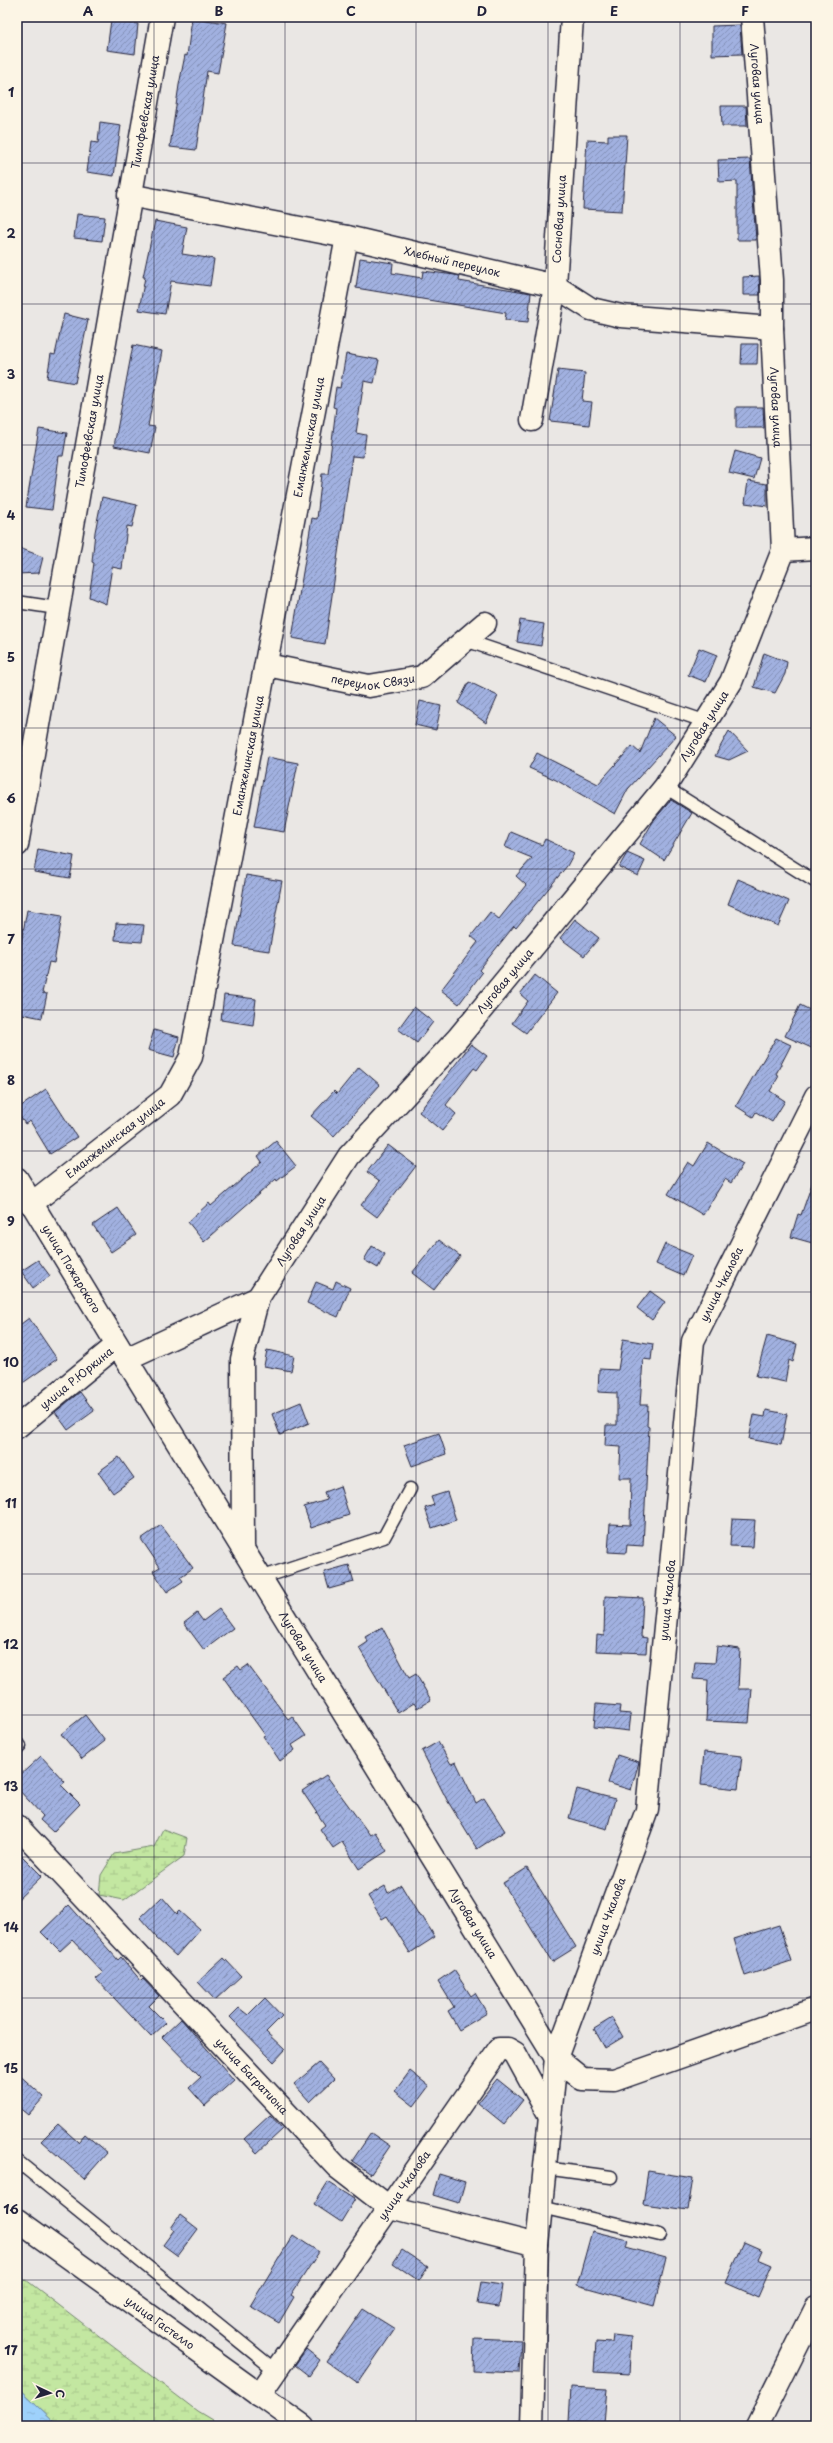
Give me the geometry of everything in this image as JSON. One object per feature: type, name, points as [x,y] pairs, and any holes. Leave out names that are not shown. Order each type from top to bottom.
[{"type":"street","name":"Тимофеевская улица","points":[[17,845],[129,195],[162,17]]},
{"type":"street","name":"Сосновая улица","points":[[532,420],[554,286],[572,17]]},
{"type":"street","name":"Луговая улица","points":[[243,1549],[242,1360],[258,1298],[349,1156],[458,1038],[665,787],[731,682],[783,550],[772,328],[771,272],[752,17]]},
{"type":"street","name":"Хлебный переулок","points":[[129,195],[347,237],[554,286],[591,309],[620,316],[772,328]]},
{"type":"street","name":"Еманжелинская улица","points":[[31,1204],[170,1096],[191,1057],[267,665],[347,237]]},
{"type":"street","points":[[783,550],[816,548]]},
{"type":"street","name":"переулок Связи","points":[[267,665],[369,686],[422,677],[485,623]]},
{"type":"street","name":"улица Чкалова","points":[[532,2426],[537,2245],[556,2058],[647,1810],[693,1341],[816,1096]]},
{"type":"street","name":"улица Пожарского","points":[[17,1179],[121,1352]]},
{"type":"street","points":[[121,1352],[258,1298]]},
{"type":"street","name":"Луговая улица","points":[[121,1352],[556,2058],[582,2079],[614,2080],[816,2009]]},
{"type":"street","name":"улица Р.Юркина","points":[[17,1427],[121,1352]]},
{"type":"street","name":"улица Багратиона","points":[[17,1826],[337,2167],[390,2208],[537,2245]]},
{"type":"street","name":"улица Чкалова","points":[[259,2395],[499,2049],[508,2049],[515,2053],[550,2117]]},
{"type":"street","name":"улица Гастелло","points":[[17,2220],[303,2426]]},
{"type":"street","points":[[757,2426],[816,2308]]},
{"type":"lane","points":[[17,602],[57,608]]},
{"type":"lane","points":[[465,640],[707,722]]},
{"type":"lane","points":[[665,787],[816,882]]},
{"type":"lane","points":[[260,1578],[384,1537],[410,1490]]},
{"type":"lane","points":[[17,2161],[276,2371]]},
{"type":"lane","points":[[545,2168],[611,2177]]},
{"type":"lane","points":[[541,2208],[660,2235]]},
{"type":"green space","points":[[163,1829],[187,1838],[184,1856],[124,1900],[99,1895],[101,1875],[114,1854],[154,1847]]},
{"type":"green space","points":[[17,2273],[197,2411],[222,2426],[59,2426],[17,2386]]},
{"type":"water","points":[[17,2386],[59,2426],[17,2426]]},
{"type":"building","points":[[192,18],[227,23],[218,73],[207,71],[196,150],[170,147],[179,85],[185,55],[187,56]]},
{"type":"building","points":[[111,20],[138,24],[135,54],[107,50]]},
{"type":"building","points":[[740,25],[742,54],[712,55],[712,26]]},
{"type":"building","points":[[721,106],[746,106],[747,126],[722,126]]},
{"type":"building","points":[[100,122],[121,125],[114,176],[87,172],[91,142],[98,143]]},
{"type":"building","points":[[608,135],[627,135],[622,211],[583,209],[587,140],[608,141]]},
{"type":"building","points":[[750,159],[756,240],[737,240],[737,181],[719,182],[718,160]]},
{"type":"building","points":[[77,214],[105,217],[102,241],[74,238]]},
{"type":"building","points":[[155,221],[187,227],[182,254],[214,259],[210,286],[171,281],[165,314],[139,310],[145,277],[143,277]]},
{"type":"building","points":[[360,258],[393,263],[392,273],[422,278],[423,271],[455,275],[460,276],[459,281],[531,293],[528,322],[505,320],[506,313],[356,288]]},
{"type":"building","points":[[759,276],[760,295],[743,295],[743,277]]},
{"type":"building","points":[[64,314],[88,320],[75,383],[47,378],[51,354],[55,355]]},
{"type":"building","points":[[742,344],[758,344],[757,364],[741,364]]},
{"type":"building","points":[[133,345],[162,351],[148,426],[155,427],[150,453],[114,446]]},
{"type":"building","points":[[346,354],[379,360],[374,383],[364,381],[356,433],[366,435],[363,457],[352,456],[325,644],[292,638],[312,518],[317,519],[322,474],[328,474],[336,408],[333,407],[336,387],[340,388]]},
{"type":"building","points":[[558,370],[585,373],[582,401],[592,402],[589,425],[550,421]]},
{"type":"building","points":[[736,407],[763,407],[764,428],[736,428]]},
{"type":"building","points":[[39,429],[67,433],[63,456],[59,456],[52,510],[26,507]]},
{"type":"building","points":[[735,451],[760,458],[754,479],[729,473]]},
{"type":"building","points":[[748,481],[767,484],[767,506],[745,503]]},
{"type":"building","points":[[102,497],[137,505],[132,527],[127,526],[122,569],[112,567],[106,604],[89,597],[94,563],[92,562],[95,532]]},
{"type":"building","points":[[17,547],[43,557],[39,573],[17,574]]},
{"type":"building","points":[[520,620],[544,624],[541,646],[517,642]]},
{"type":"building","points":[[699,648],[717,655],[706,682],[688,675]]},
{"type":"building","points":[[764,653],[787,662],[785,674],[775,693],[754,687]]},
{"type":"building","points":[[469,682],[498,696],[486,723],[458,703]]},
{"type":"building","points":[[420,701],[441,706],[436,730],[415,725]]},
{"type":"building","points":[[654,718],[676,736],[628,789],[615,814],[556,780],[529,768],[537,753],[598,784],[632,746],[640,753]]},
{"type":"building","points":[[729,731],[748,751],[729,760],[715,756]]},
{"type":"building","points":[[267,757],[298,763],[284,832],[254,827]]},
{"type":"building","points":[[671,800],[692,813],[664,860],[640,844],[654,820]]},
{"type":"building","points":[[511,832],[542,845],[545,839],[574,853],[567,866],[516,928],[514,926],[479,970],[482,973],[459,1004],[441,990],[478,942],[471,936],[490,912],[499,919],[526,885],[516,876],[532,858],[505,847]]},
{"type":"building","points":[[38,849],[74,856],[70,878],[34,872]]},
{"type":"building","points":[[627,853],[645,861],[638,876],[619,867]]},
{"type":"building","points":[[246,875],[282,881],[269,951],[234,946]]},
{"type":"building","points":[[738,879],[789,901],[778,926],[728,904]]},
{"type":"building","points":[[27,910],[62,916],[54,963],[49,962],[42,993],[47,994],[42,1018],[17,1013],[17,942],[21,943]]},
{"type":"building","points":[[575,919],[599,938],[584,956],[560,938]]},
{"type":"building","points":[[116,923],[144,925],[142,942],[115,940]]},
{"type":"building","points":[[535,975],[557,993],[526,1033],[512,1023],[528,1001],[520,994]]},
{"type":"building","points":[[224,995],[256,999],[253,1025],[221,1020]]},
{"type":"building","points":[[800,1005],[816,1013],[816,1050],[785,1036]]},
{"type":"building","points":[[414,1007],[433,1022],[417,1043],[398,1029]]},
{"type":"building","points":[[154,1030],[179,1037],[174,1057],[148,1050]]},
{"type":"building","points":[[776,1038],[791,1045],[776,1074],[779,1076],[770,1091],[785,1101],[772,1122],[756,1112],[753,1117],[736,1106]]},
{"type":"building","points":[[471,1044],[487,1056],[477,1070],[474,1068],[446,1105],[456,1114],[442,1131],[419,1112]]},
{"type":"building","points":[[359,1067],[380,1085],[334,1136],[311,1116],[334,1091],[337,1094]]},
{"type":"building","points":[[46,1089],[77,1137],[50,1154],[30,1121],[25,1124],[17,1112],[17,1109]]},
{"type":"building","points":[[276,1141],[296,1166],[277,1181],[276,1179],[204,1242],[188,1222],[209,1203],[211,1206],[262,1162],[258,1156]]},
{"type":"building","points":[[708,1143],[743,1164],[731,1183],[725,1179],[703,1215],[668,1194],[688,1162],[694,1166]]},
{"type":"building","points":[[388,1145],[416,1166],[377,1217],[361,1205],[380,1181],[367,1172]]},
{"type":"building","points":[[813,1181],[816,1181],[816,1244],[791,1237],[798,1214],[801,1215]]},
{"type":"building","points":[[118,1208],[136,1235],[111,1252],[93,1225]]},
{"type":"building","points":[[439,1240],[460,1256],[434,1290],[412,1273]]},
{"type":"building","points":[[665,1244],[692,1255],[683,1276],[656,1264]]},
{"type":"building","points":[[372,1246],[385,1254],[378,1268],[364,1260]]},
{"type":"building","points":[[38,1260],[50,1276],[33,1288],[21,1271]]},
{"type":"building","points":[[336,1281],[350,1288],[338,1317],[307,1303],[316,1282],[333,1289]]},
{"type":"building","points":[[650,1291],[665,1302],[652,1320],[637,1308]]},
{"type":"building","points":[[29,1318],[57,1359],[17,1387],[17,1327]]},
{"type":"building","points":[[767,1336],[797,1344],[793,1362],[789,1360],[785,1382],[756,1376]]},
{"type":"building","points":[[623,1339],[653,1344],[651,1360],[643,1359],[640,1405],[648,1405],[647,1426],[649,1427],[643,1546],[627,1545],[626,1553],[608,1552],[610,1524],[630,1525],[631,1478],[619,1478],[621,1447],[605,1446],[606,1425],[617,1425],[617,1393],[598,1392],[599,1369],[618,1370]]},
{"type":"building","points":[[267,1350],[294,1356],[291,1371],[264,1366]]},
{"type":"building","points":[[80,1392],[94,1411],[68,1430],[55,1412]]},
{"type":"building","points":[[301,1402],[309,1423],[280,1435],[272,1414]]},
{"type":"building","points":[[766,1410],[787,1414],[781,1445],[749,1439],[754,1415],[765,1417]]},
{"type":"building","points":[[439,1433],[446,1454],[412,1466],[404,1445]]},
{"type":"building","points":[[119,1457],[134,1478],[113,1493],[98,1472]]},
{"type":"building","points":[[340,1486],[349,1515],[311,1528],[304,1507],[327,1500],[324,1492]]},
{"type":"building","points":[[447,1492],[456,1520],[432,1528],[425,1508],[434,1505],[431,1497]]},
{"type":"building","points":[[732,1519],[755,1520],[753,1547],[730,1546]]},
{"type":"building","points":[[161,1525],[193,1568],[180,1577],[183,1581],[167,1592],[153,1571],[160,1567],[141,1539]]},
{"type":"building","points":[[349,1565],[354,1582],[329,1589],[324,1572]]},
{"type":"building","points":[[605,1596],[643,1598],[641,1637],[647,1638],[646,1653],[596,1651],[597,1635],[604,1636]]},
{"type":"building","points":[[219,1609],[233,1628],[204,1650],[184,1623],[197,1613],[203,1621]]},
{"type":"building","points":[[382,1627],[409,1678],[416,1674],[431,1700],[417,1708],[414,1703],[398,1713],[359,1648],[368,1642],[365,1637]]},
{"type":"building","points":[[717,1646],[740,1649],[738,1689],[752,1689],[749,1723],[706,1721],[708,1680],[693,1679],[695,1662],[715,1663]]},
{"type":"building","points":[[248,1665],[288,1719],[292,1716],[306,1736],[292,1745],[295,1750],[280,1761],[263,1736],[265,1735],[223,1677],[238,1666],[241,1670]]},
{"type":"building","points":[[596,1704],[620,1706],[619,1713],[631,1714],[629,1731],[594,1727]]},
{"type":"building","points":[[85,1715],[105,1741],[82,1759],[61,1734]]},
{"type":"building","points":[[438,1742],[451,1764],[456,1762],[476,1803],[484,1798],[505,1831],[477,1849],[447,1800],[422,1751]]},
{"type":"building","points":[[704,1752],[742,1756],[738,1789],[701,1785]]},
{"type":"building","points":[[617,1755],[639,1762],[631,1790],[608,1783]]},
{"type":"building","points":[[41,1756],[65,1782],[61,1785],[80,1804],[53,1832],[40,1820],[43,1816],[17,1788],[17,1778]]},
{"type":"building","points":[[326,1775],[370,1835],[375,1832],[387,1851],[359,1869],[342,1842],[333,1848],[320,1829],[325,1825],[302,1791]]},
{"type":"building","points":[[577,1789],[615,1799],[607,1829],[569,1818]]},
{"type":"building","points":[[17,1851],[42,1876],[17,1900]]},
{"type":"building","points":[[527,1868],[576,1947],[552,1962],[503,1883]]},
{"type":"building","points":[[401,1885],[420,1917],[422,1916],[435,1937],[410,1953],[387,1916],[382,1919],[368,1896],[385,1886],[388,1893]]},
{"type":"building","points":[[162,1897],[177,1914],[180,1911],[200,1929],[176,1956],[156,1938],[157,1937],[140,1918]]},
{"type":"building","points":[[69,1905],[118,1960],[121,1957],[141,1981],[143,1979],[159,1996],[149,2006],[166,2023],[151,2037],[96,1979],[103,1973],[72,1940],[60,1951],[41,1932]]},
{"type":"building","points":[[779,1925],[791,1961],[745,1976],[734,1939]]},
{"type":"building","points":[[224,1958],[241,1976],[215,2000],[198,1982]]},
{"type":"building","points":[[454,1970],[471,1996],[475,1993],[487,2013],[459,2030],[448,2011],[454,2007],[438,1981]]},
{"type":"building","points":[[265,1998],[282,2016],[266,2032],[285,2050],[274,2062],[230,2017],[239,2008],[248,2015]]},
{"type":"building","points":[[612,2018],[623,2037],[605,2048],[594,2029]]},
{"type":"building","points":[[181,2019],[234,2080],[205,2106],[189,2088],[201,2077],[162,2037]]},
{"type":"building","points":[[319,2063],[334,2079],[310,2102],[294,2084]]},
{"type":"building","points":[[410,2071],[429,2086],[414,2106],[395,2091]]},
{"type":"building","points":[[17,2073],[44,2097],[28,2115],[17,2106]]},
{"type":"building","points":[[497,2079],[523,2100],[504,2124],[478,2103]]},
{"type":"building","points":[[270,2115],[283,2129],[257,2153],[244,2139]]},
{"type":"building","points":[[58,2124],[78,2142],[85,2134],[107,2153],[84,2179],[41,2141]]},
{"type":"building","points":[[371,2133],[390,2146],[371,2174],[352,2161]]},
{"type":"building","points":[[648,2171],[693,2178],[688,2210],[643,2204]]},
{"type":"building","points":[[439,2174],[465,2182],[459,2203],[433,2195]]},
{"type":"building","points":[[328,2182],[355,2199],[341,2222],[314,2204]]},
{"type":"building","points":[[180,2215],[198,2229],[178,2256],[163,2245],[174,2230],[171,2228]]},
{"type":"building","points":[[592,2231],[628,2240],[626,2247],[666,2258],[654,2306],[577,2285]]},
{"type":"building","points":[[293,2235],[319,2252],[291,2295],[294,2297],[279,2323],[250,2306]]},
{"type":"building","points":[[744,2242],[762,2250],[758,2259],[772,2265],[758,2297],[726,2283]]},
{"type":"building","points":[[402,2250],[428,2267],[419,2281],[393,2263]]},
{"type":"building","points":[[481,2282],[502,2285],[499,2307],[477,2304]]},
{"type":"building","points":[[363,2309],[395,2329],[358,2383],[327,2361]]},
{"type":"building","points":[[613,2335],[631,2337],[629,2374],[594,2372],[596,2342],[612,2343]]},
{"type":"building","points":[[474,2338],[521,2340],[519,2373],[473,2371]]},
{"type":"building","points":[[306,2349],[320,2360],[309,2376],[295,2365]]},
{"type":"building","points":[[571,2387],[607,2389],[604,2424],[569,2422]]}]
